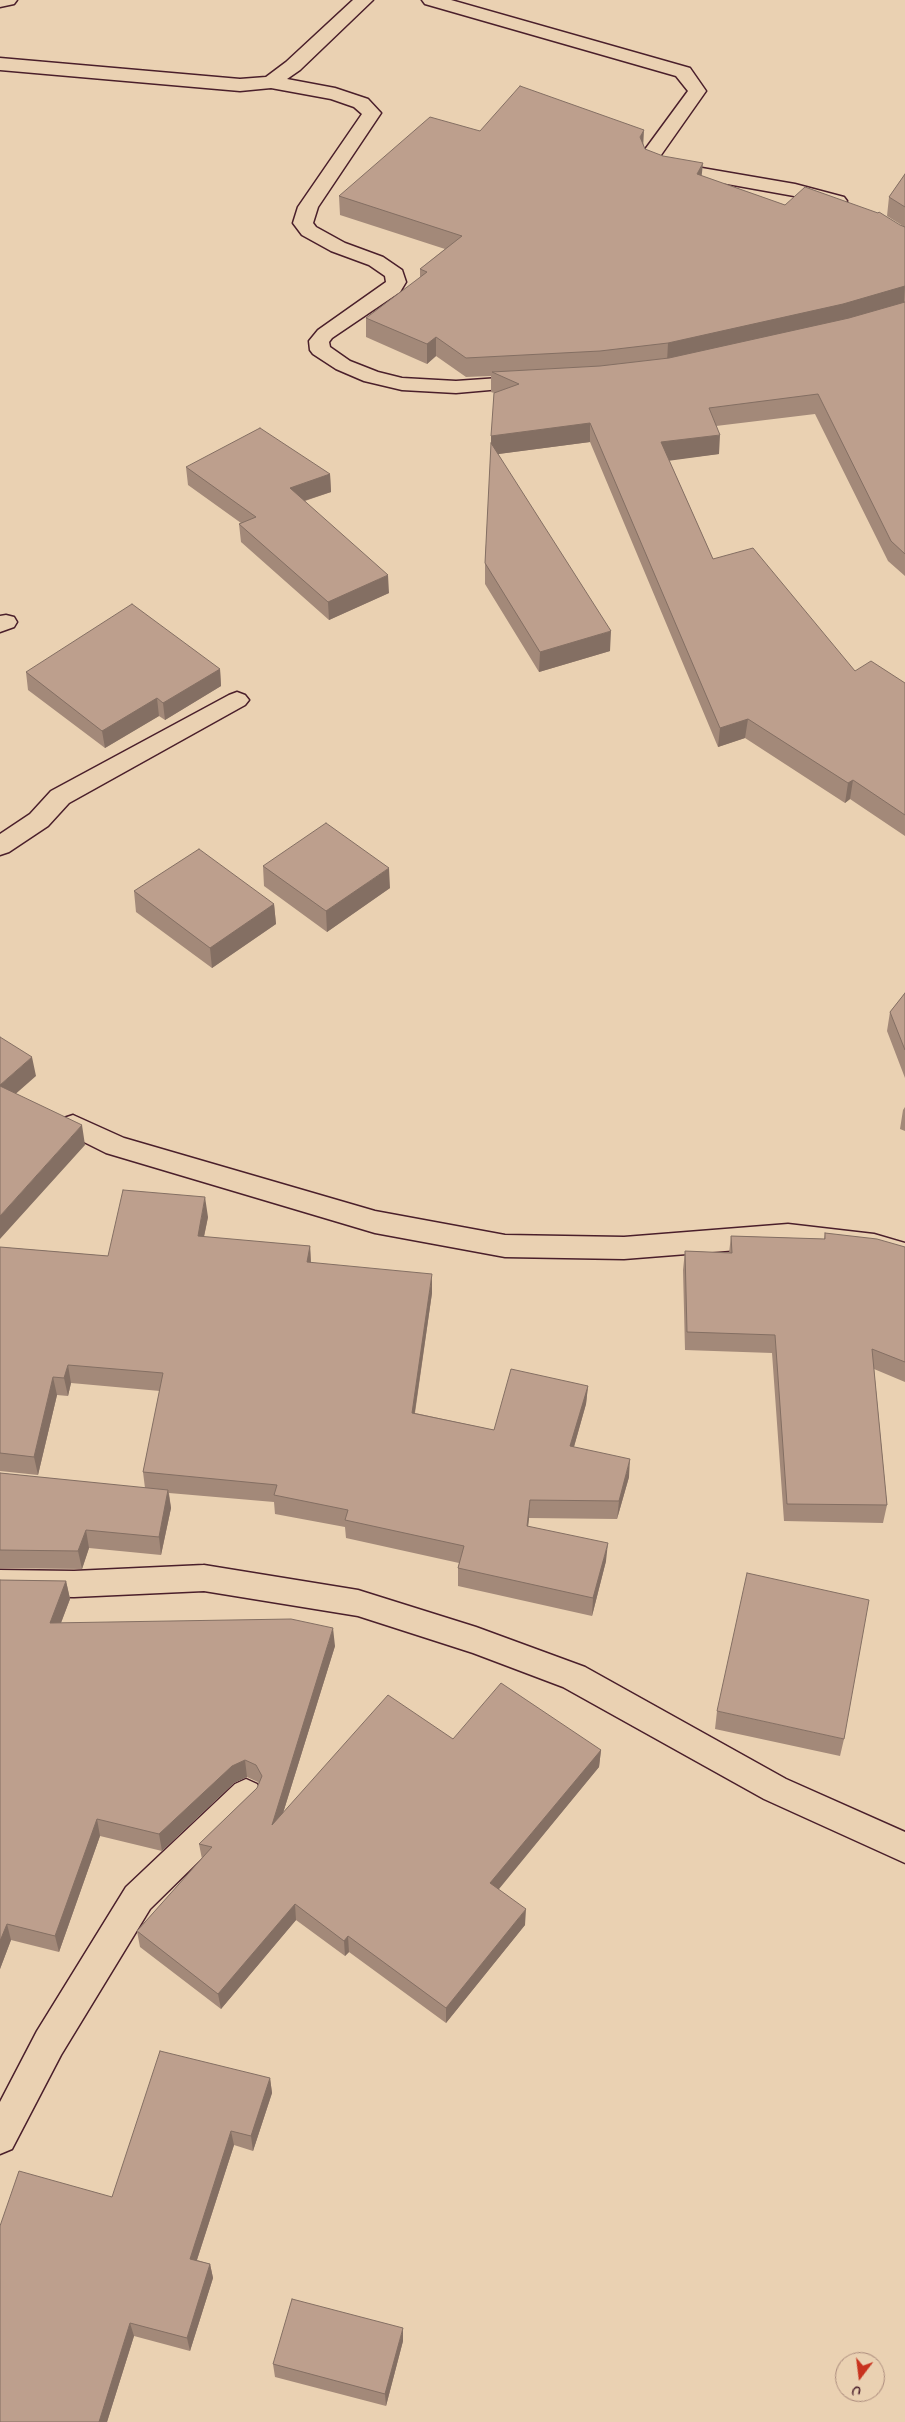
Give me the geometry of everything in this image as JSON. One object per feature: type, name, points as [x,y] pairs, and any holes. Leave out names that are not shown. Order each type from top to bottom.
[{"type":"street","points":[[0,2],[8,0]]},
{"type":"street","points":[[271,82],[293,66],[344,16],[364,0]]},
{"type":"street","points":[[431,0],[683,72],[693,82],[697,91],[651,155],[652,162],[662,166],[795,190],[834,200],[850,208]]},
{"type":"street","points":[[0,64],[240,85],[271,82],[335,94],[361,103],[372,113],[313,200],[303,223],[309,231],[338,247],[376,262],[395,274],[396,282],[393,288],[325,334],[319,341],[320,350],[343,365],[372,378],[402,384],[456,387],[551,381]]},
{"type":"street","points":[[0,846],[39,820],[60,797],[238,700]]},
{"type":"street","points":[[73,1124],[116,1146],[375,1222],[506,1246],[624,1248],[788,1235],[874,1245],[905,1254]]},
{"type":"street","points":[[0,1583],[74,1584],[204,1578],[358,1603],[476,1640],[574,1677],[775,1789],[905,1848]]},
{"type":"street","points":[[0,2137],[49,2043],[138,1898],[246,1794]]},
{"type":"building","points":[[520,86],[644,130],[640,137],[645,149],[663,156],[703,163],[697,174],[785,205],[805,187],[879,212],[905,227],[905,286],[843,304],[668,343],[600,351],[466,358],[436,337],[427,344],[366,318],[427,272],[420,269],[462,236],[339,196],[430,117],[480,131]]},
{"type":"building","points":[[905,174],[905,207],[889,197]]},
{"type":"building","points":[[905,302],[905,554],[891,541],[818,394],[709,408],[720,435],[661,442],[713,559],[753,548],[855,671],[871,661],[905,683],[905,815],[853,780],[848,783],[748,719],[720,728],[590,423],[491,436],[494,393],[519,384],[492,372],[600,366],[669,358],[849,318]]},
{"type":"building","points":[[260,428],[330,474],[290,488],[388,575],[328,602],[239,524],[256,517],[186,467]]},
{"type":"building","points":[[491,443],[611,631],[540,652],[485,563]]},
{"type":"building","points":[[132,604],[220,669],[163,703],[157,698],[102,731],[26,672]]},
{"type":"building","points":[[326,823],[389,868],[326,911],[263,866]]},
{"type":"building","points":[[199,849],[274,904],[210,948],[134,891]]},
{"type":"building","points":[[905,993],[905,1050],[890,1012]]},
{"type":"building","points":[[0,1037],[32,1057],[0,1085]]},
{"type":"building","points":[[0,1086],[82,1125],[0,1216]]},
{"type":"building","points":[[123,1190],[205,1197],[198,1236],[310,1246],[307,1262],[432,1274],[412,1413],[494,1430],[511,1369],[588,1386],[570,1446],[630,1459],[619,1501],[530,1500],[527,1526],[608,1543],[593,1598],[458,1568],[464,1546],[345,1520],[348,1510],[274,1495],[277,1485],[143,1472],[163,1373],[68,1365],[64,1378],[53,1377],[34,1457],[0,1453],[0,1247],[108,1256]]},
{"type":"building","points":[[825,1233],[877,1239],[905,1247],[905,1362],[872,1349],[887,1505],[787,1504],[775,1335],[687,1332],[685,1251],[732,1253],[731,1236],[825,1239]]},
{"type":"building","points":[[0,1473],[168,1490],[159,1537],[86,1530],[78,1551],[0,1550]]},
{"type":"building","points":[[747,1573],[869,1600],[844,1739],[717,1711]]},
{"type":"building","points":[[0,1580],[66,1581],[50,1623],[291,1619],[333,1628],[272,1825],[388,1695],[453,1739],[501,1683],[601,1750],[490,1883],[526,1909],[446,2008],[348,1936],[344,1941],[295,1904],[218,1994],[137,1931],[212,1847],[199,1844],[257,1788],[262,1776],[256,1765],[245,1760],[232,1766],[159,1834],[97,1819],[55,1936],[7,1924],[0,1941]]},
{"type":"building","points":[[160,2051],[270,2078],[251,2136],[231,2131],[190,2259],[210,2264],[187,2338],[130,2323],[99,2422],[0,2422],[0,2226],[19,2171],[112,2197]]},
{"type":"building","points":[[292,2299],[403,2328],[385,2394],[273,2364]]}]
